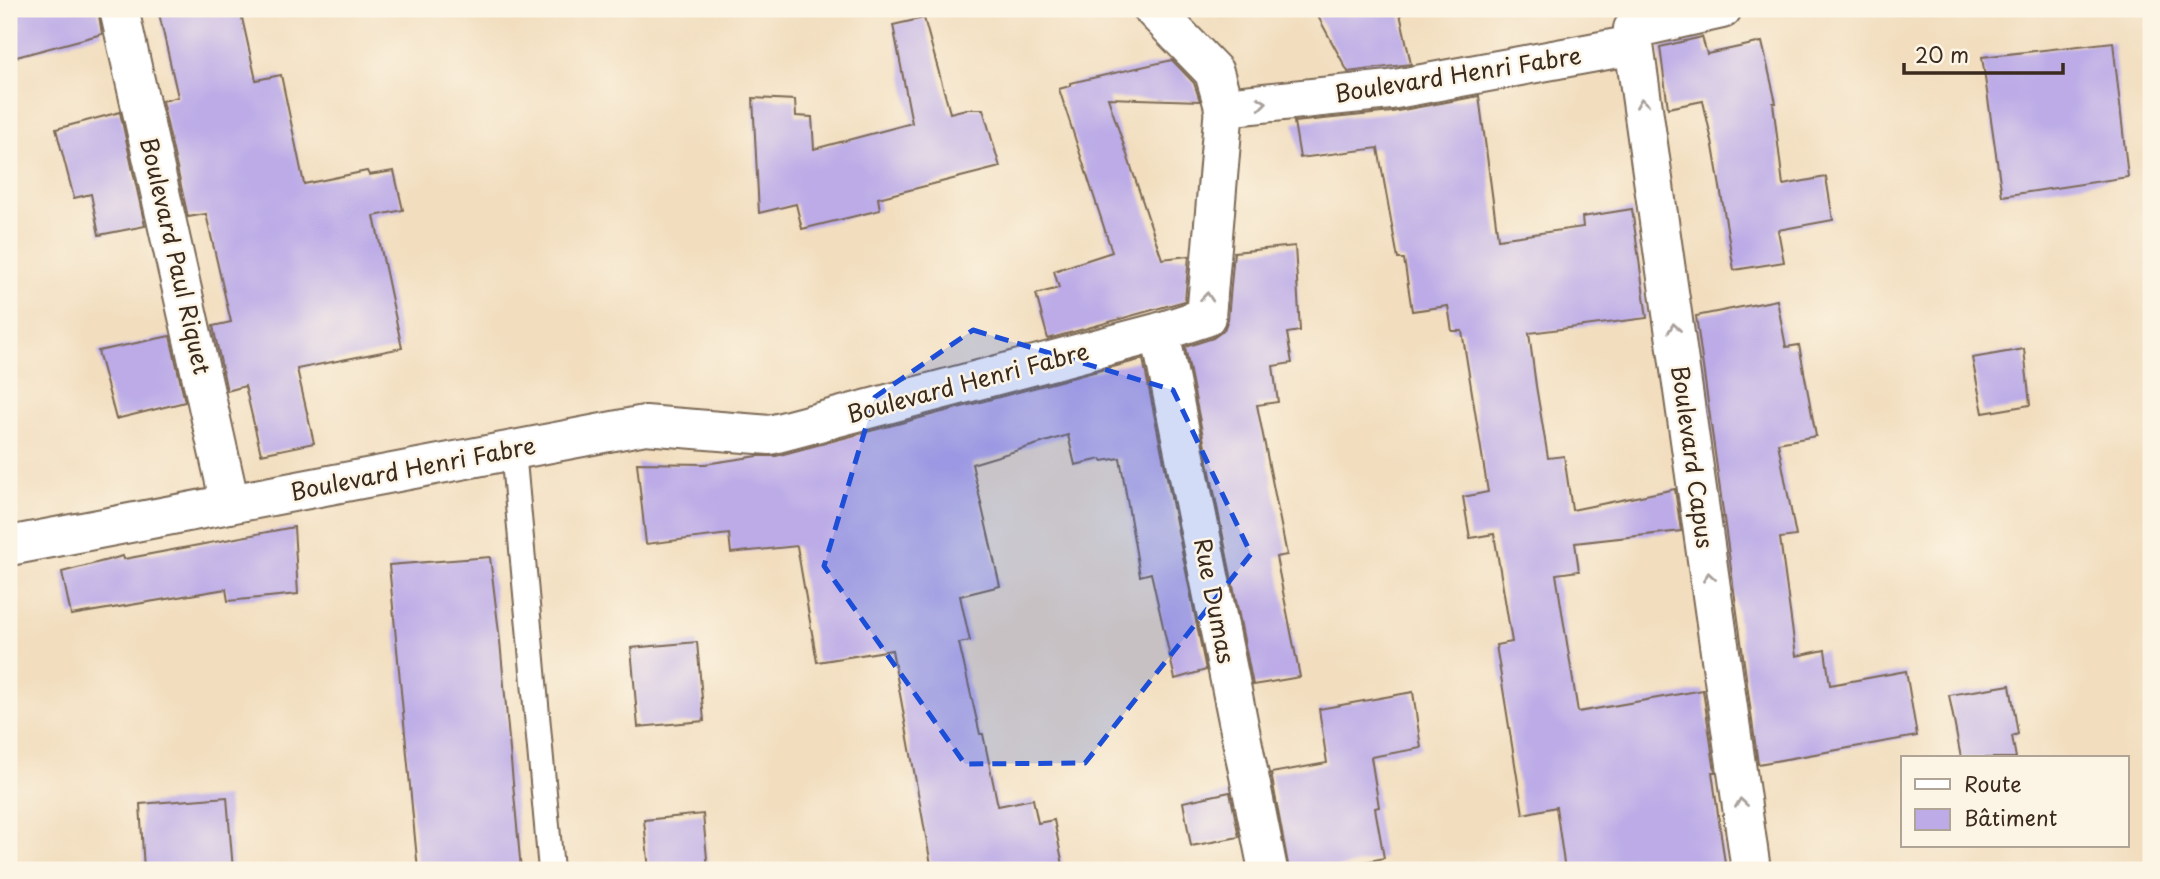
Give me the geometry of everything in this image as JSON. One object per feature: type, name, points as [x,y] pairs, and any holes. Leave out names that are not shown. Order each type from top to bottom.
[{"type":"street","name":"Boulevard Paul Riquet","points":[[119,9],[230,504]]},
{"type":"street","points":[[1153,9],[1214,72],[1224,107]]},
{"type":"street","points":[[1634,45],[1633,29],[1722,9]]},
{"type":"street","name":"Boulevard Henri Fabre","points":[[9,546],[645,425],[770,435],[1160,332],[1206,317],[1224,107],[1390,90],[1634,45]]},
{"type":"street","name":"Boulevard Capus","points":[[1634,45],[1751,870]]},
{"type":"street","name":"Rue Dumas","points":[[1160,332],[1268,870]]},
{"type":"lane","points":[[513,450],[551,870]]},
{"type":"highlighted area","points":[[973,330],[1173,390],[1251,554],[1085,763],[965,764],[824,566],[875,397]]},
{"type":"building","points":[[9,9],[98,9],[102,34],[9,59]]},
{"type":"building","points":[[158,9],[240,9],[256,80],[281,75],[304,184],[367,171],[369,175],[394,171],[403,210],[374,216],[402,348],[297,369],[314,443],[261,454],[245,386],[227,391],[213,326],[231,322],[206,214],[188,217],[162,101],[178,97]]},
{"type":"building","points":[[1314,9],[1399,9],[1411,64],[1348,72]]},
{"type":"building","points":[[924,18],[950,113],[983,109],[1000,167],[878,198],[880,210],[802,229],[796,204],[759,213],[753,98],[795,100],[796,116],[812,117],[814,149],[912,123],[893,25]]},
{"type":"building","points":[[1702,37],[1707,54],[1762,42],[1776,103],[1773,103],[1783,185],[1826,177],[1833,220],[1778,230],[1784,262],[1734,270],[1703,101],[1668,108],[1660,47]]},
{"type":"building","points":[[2113,42],[2128,177],[2002,196],[1982,57]]},
{"type":"building","points":[[1172,60],[1194,83],[1200,101],[1108,98],[1162,259],[1189,256],[1185,301],[1048,339],[1036,294],[1059,288],[1054,271],[1112,252],[1059,89],[1070,86],[1070,83]]},
{"type":"building","points":[[1479,96],[1498,239],[1583,227],[1582,217],[1632,209],[1647,318],[1529,333],[1536,386],[1548,458],[1564,456],[1572,510],[1675,489],[1681,531],[1575,543],[1579,571],[1556,574],[1578,712],[1703,690],[1726,870],[1565,870],[1556,807],[1523,814],[1496,645],[1512,642],[1494,534],[1470,538],[1463,497],[1488,492],[1462,331],[1452,331],[1448,306],[1412,311],[1404,259],[1398,259],[1378,148],[1300,158],[1294,122],[1392,112]]},
{"type":"building","points":[[120,112],[145,226],[99,235],[91,194],[74,198],[56,129]]},
{"type":"building","points":[[1295,246],[1300,331],[1287,333],[1292,363],[1273,366],[1278,402],[1257,405],[1287,555],[1276,557],[1300,677],[1253,685],[1185,347],[1213,338],[1224,330],[1228,319],[1234,252]]},
{"type":"building","points":[[1777,300],[1786,347],[1799,345],[1816,436],[1778,443],[1796,536],[1780,538],[1796,656],[1825,650],[1830,685],[1906,671],[1917,736],[1758,764],[1696,316]]},
{"type":"building","points":[[170,336],[185,402],[116,419],[98,351]]},
{"type":"building","points":[[2024,349],[2030,405],[1983,413],[1972,358]]},
{"type":"building","points":[[1143,359],[1206,670],[1175,679],[1151,573],[1140,576],[1120,458],[1075,465],[1068,435],[972,464],[1000,586],[960,596],[970,641],[959,643],[980,734],[983,734],[998,806],[1033,799],[1038,823],[1054,820],[1064,870],[932,870],[892,650],[817,662],[797,546],[731,553],[729,534],[646,544],[637,463],[705,464],[776,456]]},
{"type":"building","points":[[294,527],[298,594],[228,601],[226,589],[71,615],[62,572],[123,556],[124,559]]},
{"type":"building","points":[[490,557],[521,870],[418,870],[389,565]]},
{"type":"building","points":[[697,642],[704,721],[638,727],[631,648]]},
{"type":"building","points":[[2010,685],[2018,734],[2012,736],[2016,756],[1961,756],[1949,695]]},
{"type":"building","points":[[1413,692],[1421,748],[1371,757],[1379,807],[1375,808],[1384,858],[1327,870],[1289,870],[1271,773],[1327,763],[1319,709]]},
{"type":"building","points":[[1230,792],[1239,837],[1191,846],[1183,802]]},
{"type":"building","points":[[227,797],[233,870],[144,870],[140,804]]},
{"type":"building","points":[[703,814],[708,870],[649,870],[644,820]]}]
